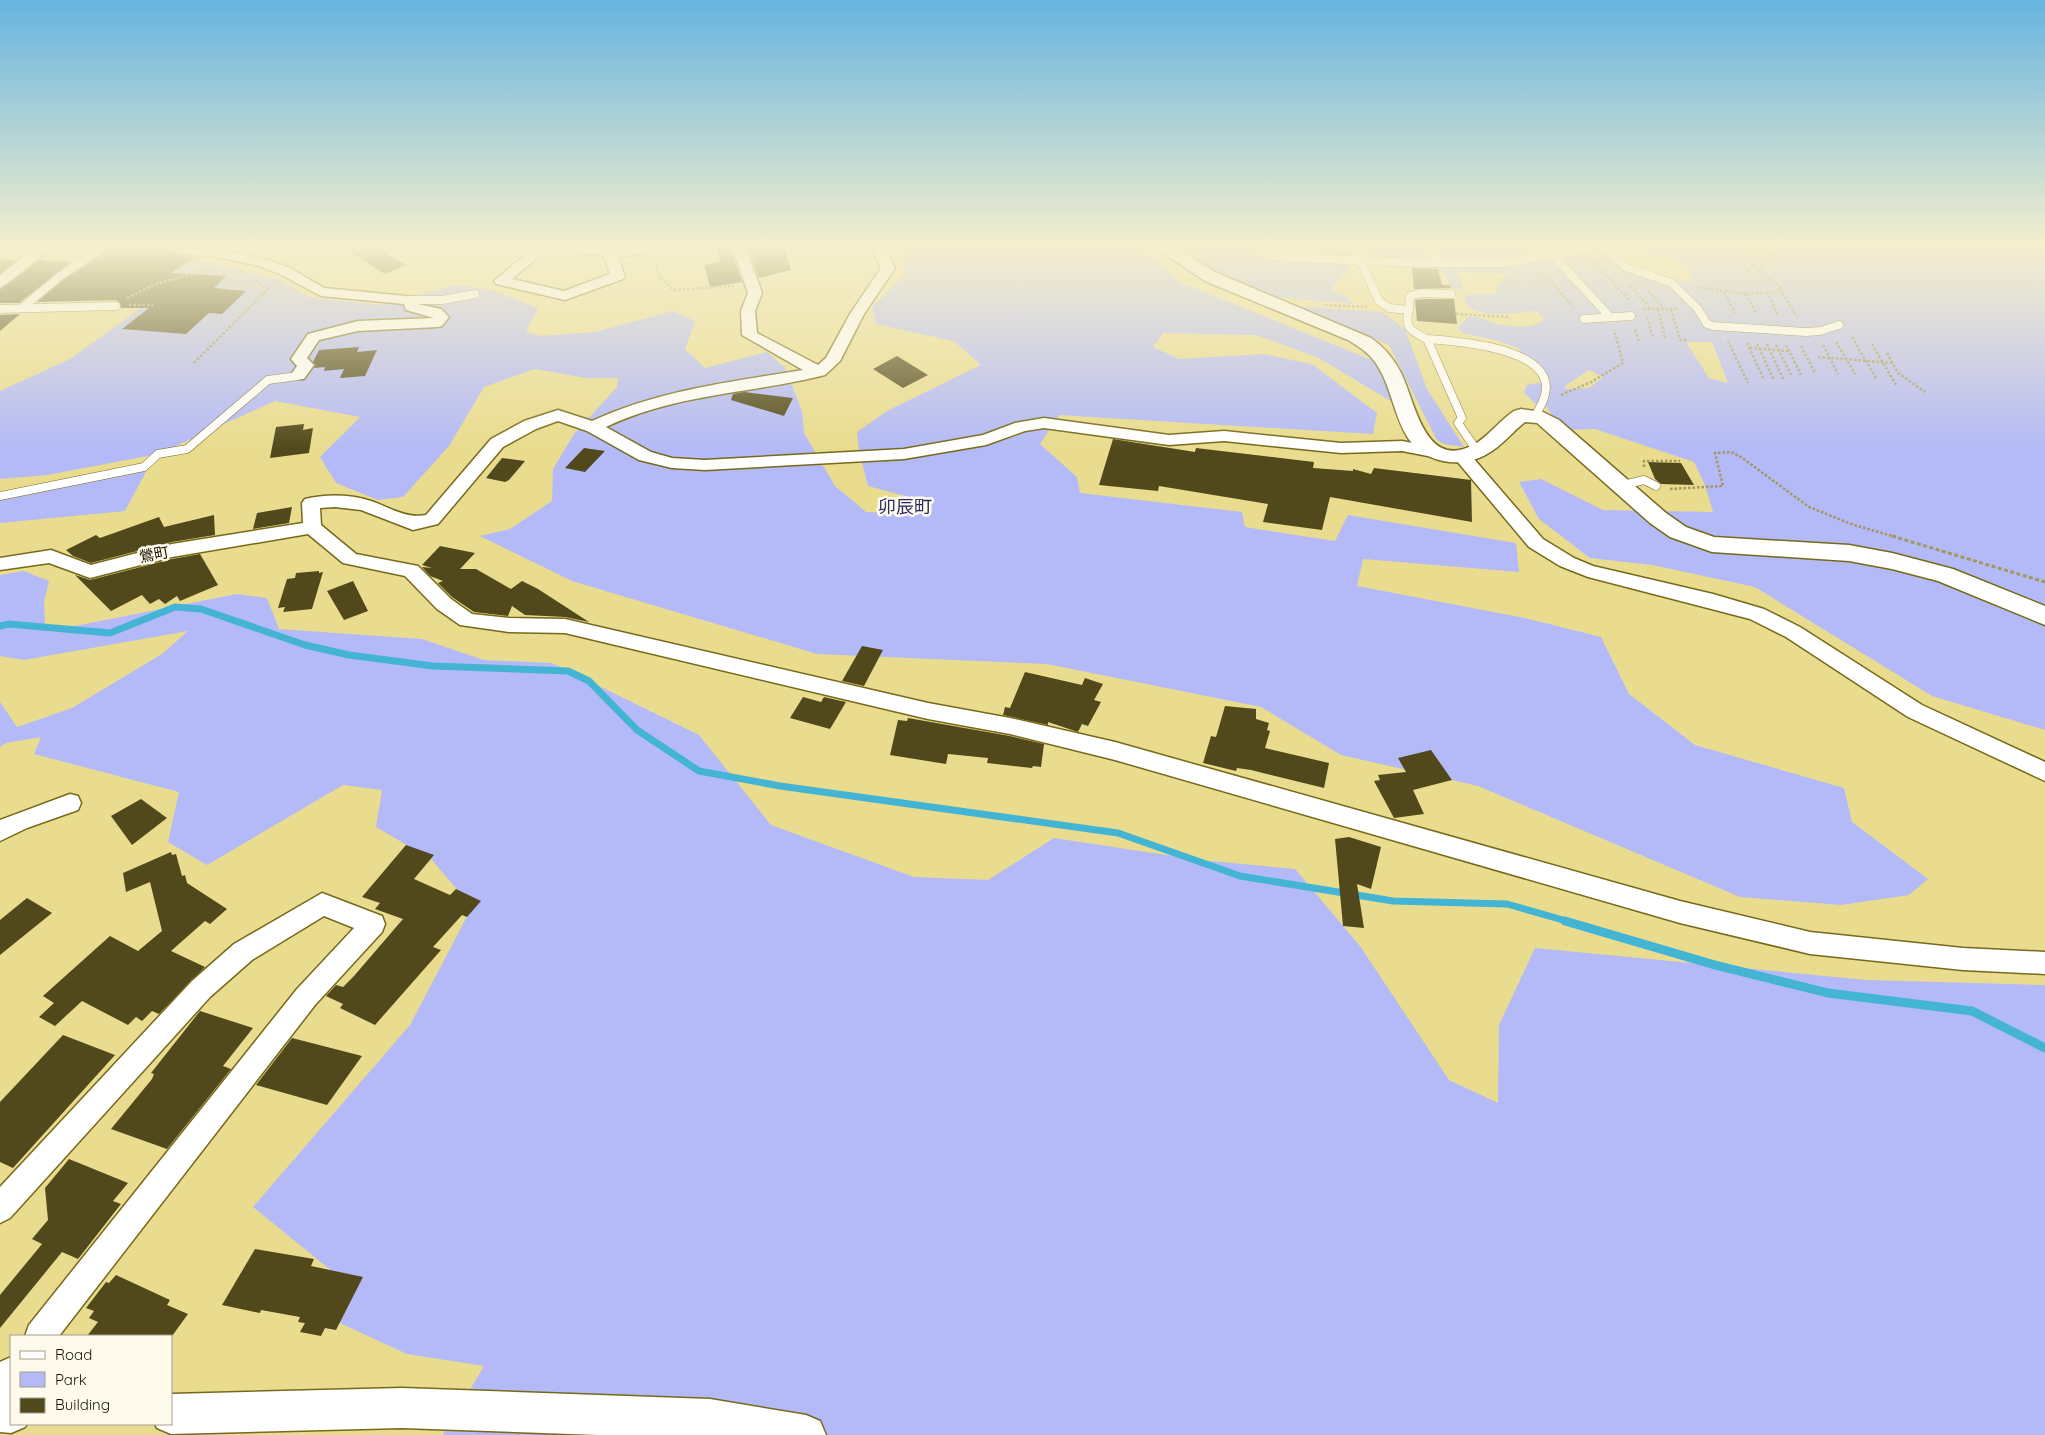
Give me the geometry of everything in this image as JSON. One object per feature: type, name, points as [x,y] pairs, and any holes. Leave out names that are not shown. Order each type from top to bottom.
[{"type":"street","points":[[298,376],[306,365],[299,359],[313,337],[358,326],[437,324],[442,317],[440,315]]},
{"type":"street","points":[[748,315],[750,335],[819,372]]},
{"type":"street","points":[[593,426],[618,413],[672,398],[819,372],[832,361],[856,315]]},
{"type":"street","points":[[1304,315],[1356,336],[1372,345],[1387,365],[1420,442],[1438,453]]},
{"type":"street","points":[[2045,616],[2021,604],[1946,574],[1892,561],[1839,552],[1712,544],[1678,532],[1658,518],[1552,424],[1539,410],[1521,415],[1513,420],[1494,440],[1469,454],[1438,453],[1402,446],[1341,448],[1224,436],[1169,440],[1044,423],[1021,427],[986,440],[904,454],[705,465],[672,463],[645,456],[593,426],[558,415],[530,426],[498,443],[432,520],[413,524],[364,505],[334,501],[311,503],[312,527],[350,559],[411,571],[444,604],[468,620],[509,625],[565,626],[928,711],[1010,726],[1115,751],[1651,904],[1810,943],[1963,959],[2045,963]]},
{"type":"street","points":[[1469,454],[1536,543],[1567,562],[1588,571],[1713,601],[1757,614],[1801,637],[1915,711],[2045,772]]},
{"type":"street","name":"鶯町","points":[[0,564],[50,556],[90,572],[125,560],[210,543],[312,527]]},
{"type":"street","points":[[0,831],[19,821],[70,803]]},
{"type":"street","points":[[0,1208],[201,989],[243,952],[322,904],[374,924],[306,997],[41,1335]]},
{"type":"street","points":[[0,1388],[10,1374]]},
{"type":"street","points":[[172,1414],[402,1408],[710,1419],[806,1435]]},
{"type":"lane","points":[[1409,315],[1408,327],[1411,332],[1427,339],[1495,346],[1513,354],[1538,370],[1543,376],[1546,386],[1539,410]]},
{"type":"lane","points":[[1702,315],[1707,324],[1750,330],[1806,332],[1820,331],[1838,325]]},
{"type":"lane","points":[[1584,319],[1631,316]]},
{"type":"lane","points":[[1427,339],[1462,418],[1458,423],[1469,454]]},
{"type":"lane","points":[[0,496],[144,467],[158,454],[187,449],[268,380],[298,376]]},
{"type":"lane","points":[[1623,485],[1644,480],[1656,486]]},
{"type":"path","points":[[194,363],[242,315]]},
{"type":"path","points":[[1473,315],[1509,317]]},
{"type":"path","points":[[1581,315],[1584,319]]},
{"type":"path","points":[[1646,315],[1653,338]]},
{"type":"path","points":[[1659,315],[1665,338]]},
{"type":"path","points":[[1673,315],[1680,340],[1688,340]]},
{"type":"path","points":[[1795,315],[1806,332]]},
{"type":"path","points":[[1539,410],[1623,363],[1610,317]]},
{"type":"path","points":[[1722,327],[1748,382]]},
{"type":"path","points":[[1740,329],[1764,380]]},
{"type":"path","points":[[1750,330],[1774,380]]},
{"type":"path","points":[[1760,330],[1783,379]]},
{"type":"path","points":[[1769,331],[1791,375]]},
{"type":"path","points":[[1779,332],[1801,375]]},
{"type":"path","points":[[1794,332],[1815,373]]},
{"type":"path","points":[[1852,337],[1876,378]]},
{"type":"path","points":[[1822,343],[1838,374]]},
{"type":"path","points":[[1872,344],[1896,385]]},
{"type":"path","points":[[1749,348],[1789,351]]},
{"type":"path","points":[[1887,353],[1898,373],[1925,392]]},
{"type":"path","points":[[1818,357],[1893,364]]},
{"type":"path","points":[[1671,489],[1718,488],[1723,486],[1715,453],[1731,452],[1809,507],[1854,525],[2045,582]]},
{"type":"path","points":[[1644,461],[1680,461]]},
{"type":"green space","points":[[131,315],[535,315],[526,332],[541,336],[595,332],[658,315],[682,315],[695,321],[685,349],[705,368],[767,352],[786,369],[802,411],[804,433],[835,486],[866,512],[922,513],[931,503],[868,486],[859,450],[857,432],[887,411],[981,365],[954,341],[876,324],[874,315],[1261,315],[1382,364],[1394,403],[1319,358],[1256,335],[1163,333],[1153,347],[1179,359],[1264,354],[1312,364],[1377,413],[1373,434],[1059,415],[1040,444],[1077,477],[1080,493],[1242,512],[1245,527],[1335,541],[1348,515],[1516,543],[1519,572],[1363,559],[1357,586],[1525,618],[1601,637],[1629,694],[1695,745],[1844,788],[1852,822],[1928,879],[1909,895],[1841,905],[1740,897],[1478,786],[1341,755],[1261,707],[1047,664],[817,654],[572,581],[480,536],[510,529],[552,501],[553,469],[574,434],[617,387],[618,378],[586,378],[535,369],[484,387],[449,446],[403,497],[378,500],[336,483],[320,457],[360,417],[275,401],[158,454],[47,475],[0,479],[0,391],[70,359]]},
{"type":"green space","points":[[1318,315],[1386,315],[1405,329],[1427,389],[1464,447],[1444,444],[1437,440],[1389,345]]},
{"type":"green space","points":[[1540,315],[2045,315],[2045,730],[1932,696],[1755,587],[1652,565],[1590,558],[1539,519],[1519,482],[1541,479],[1603,510],[1713,512],[1705,485],[1694,462],[1595,429],[1564,430],[1546,407],[1536,404],[1524,393],[1527,385],[1551,380],[1536,363],[1521,355],[1519,348],[1496,340],[1462,333],[1458,327],[1468,317],[1477,317],[1498,324],[1519,327],[1530,326],[1544,319]],"holes":[[[1686,342],[1712,342],[1728,383],[1709,378]],[[1589,370],[1603,377],[1589,388],[1565,389],[1565,386]]]},
{"type":"green space","points":[[149,466],[125,511],[0,523],[0,498]]},
{"type":"green space","points":[[24,571],[49,581],[44,602],[45,625],[75,626],[237,594],[267,598],[279,629],[422,639],[484,660],[552,663],[699,735],[771,825],[914,877],[988,880],[1054,838],[1199,860],[1295,869],[1360,946],[1449,1080],[1498,1103],[1499,1025],[1535,948],[1867,980],[2045,985],[2045,1435],[443,1435],[484,1366],[407,1354],[331,1319],[333,1272],[253,1207],[410,1025],[472,907],[432,860],[376,827],[382,790],[343,785],[207,865],[168,842],[179,792],[34,754],[41,737],[6,743],[0,747],[0,702],[17,727],[72,708],[162,654],[188,631],[24,660],[0,656],[0,575]]},
{"type":"building","points":[[1,315],[19,315],[0,331]]},
{"type":"building","points":[[140,315],[207,315],[186,334],[122,329]]},
{"type":"building","points":[[1416,315],[1456,315],[1457,324],[1417,321]]},
{"type":"building","points":[[359,347],[357,352],[377,350],[365,376],[340,378],[344,369],[324,371],[325,367],[314,368],[316,365],[313,362],[319,350]]},
{"type":"building","points":[[897,356],[928,375],[903,388],[873,369]]},
{"type":"building","points":[[744,392],[793,398],[784,416],[731,400],[733,394]]},
{"type":"building","points":[[304,424],[303,430],[313,428],[309,453],[270,458],[276,427]]},
{"type":"building","points":[[1113,439],[1195,452],[1196,448],[1314,462],[1313,468],[1353,471],[1353,469],[1371,474],[1374,468],[1471,480],[1472,522],[1330,497],[1322,530],[1263,522],[1268,504],[1159,486],[1158,491],[1099,485]]},
{"type":"building","points":[[584,448],[605,451],[585,472],[565,468]]},
{"type":"building","points":[[502,458],[525,461],[509,480],[505,482],[486,478]]},
{"type":"building","points":[[1648,462],[1681,463],[1694,485],[1661,484],[1655,479]]},
{"type":"building","points":[[292,507],[289,523],[253,529],[257,513]]},
{"type":"building","points":[[214,515],[215,535],[172,542],[91,563],[73,556],[66,550],[96,535],[100,538],[159,517],[164,527]]},
{"type":"building","points":[[440,546],[475,553],[460,569],[476,569],[511,589],[522,581],[538,589],[589,622],[565,617],[525,615],[512,606],[508,616],[474,612],[452,597],[438,583],[443,581],[430,576],[422,567],[432,568],[422,565]]},
{"type":"building","points":[[200,554],[218,585],[180,601],[177,596],[165,604],[159,599],[150,604],[142,595],[111,611],[75,575],[90,580],[172,559]]},
{"type":"building","points":[[319,571],[319,573],[323,572],[312,609],[283,612],[285,607],[278,608],[287,579],[295,578],[296,573]]},
{"type":"building","points":[[353,581],[368,611],[344,620],[327,591]]},
{"type":"building","points":[[862,646],[883,650],[864,686],[842,681]]},
{"type":"building","points":[[1025,672],[1082,685],[1085,678],[1103,684],[1094,700],[1101,702],[1088,726],[1082,724],[1078,732],[1048,722],[1048,725],[1003,715],[1005,707],[1010,708]]},
{"type":"building","points":[[803,697],[821,702],[824,697],[846,702],[830,729],[790,718]]},
{"type":"building","points":[[1225,706],[1256,709],[1256,719],[1269,723],[1267,730],[1270,731],[1265,748],[1329,763],[1324,788],[1251,770],[1237,768],[1236,771],[1203,763],[1211,736],[1216,737]]},
{"type":"building","points":[[908,718],[1044,744],[1041,767],[1033,766],[1032,768],[987,763],[988,758],[948,754],[946,764],[890,755],[898,720],[907,721]]},
{"type":"building","points":[[1431,750],[1452,780],[1413,790],[1424,814],[1394,818],[1374,781],[1380,780],[1378,775],[1406,772],[1398,758]]},
{"type":"building","points":[[141,799],[167,818],[132,845],[111,816]]},
{"type":"building","points":[[1349,837],[1381,847],[1371,889],[1357,884],[1364,928],[1343,926],[1335,839]]},
{"type":"building","points":[[406,845],[434,855],[414,879],[450,895],[456,889],[481,901],[467,917],[462,915],[433,947],[441,950],[375,1025],[340,1008],[343,1004],[326,996],[336,985],[343,987],[354,976],[403,919],[375,909],[380,903],[362,897]]},
{"type":"building","points":[[171,852],[172,855],[176,854],[182,876],[185,875],[187,883],[227,909],[210,924],[205,921],[171,951],[205,967],[159,1014],[152,1011],[142,1021],[136,1017],[128,1025],[82,1001],[55,1026],[39,1017],[54,1003],[43,996],[110,936],[138,951],[162,931],[150,882],[126,892],[123,873]]},
{"type":"building","points":[[27,898],[52,913],[0,955],[0,920]]},
{"type":"building","points":[[200,1011],[253,1028],[223,1066],[231,1069],[167,1149],[111,1129],[152,1079],[154,1074],[151,1073]]},
{"type":"building","points":[[63,1035],[115,1055],[13,1168],[0,1162],[0,1102]]},
{"type":"building","points":[[292,1038],[362,1056],[327,1105],[256,1085]]},
{"type":"building","points":[[69,1159],[128,1183],[113,1201],[121,1204],[78,1259],[62,1252],[0,1328],[0,1295],[42,1244],[32,1239],[48,1220],[45,1188]]},
{"type":"building","points":[[255,1249],[314,1259],[311,1266],[363,1277],[336,1330],[325,1328],[321,1336],[300,1332],[305,1323],[298,1322],[300,1317],[261,1310],[260,1313],[222,1305]]},
{"type":"building","points":[[116,1275],[170,1300],[167,1305],[188,1314],[172,1336],[88,1335],[98,1322],[89,1318],[94,1311],[86,1308],[106,1282],[109,1283]]},
{"type":"waterway","points":[[0,626],[9,624],[110,633],[175,607],[201,609],[305,645],[349,655],[433,666],[568,671],[589,681],[637,730],[699,771],[780,786],[1118,833],[1240,876],[1393,901],[1507,904],[1570,922]]},
{"type":"waterway","points":[[1565,921],[1715,965],[1828,993],[1972,1011],[2045,1048]]},
{"type":"district","name":"卯辰町","points":[[905,506]]}]
